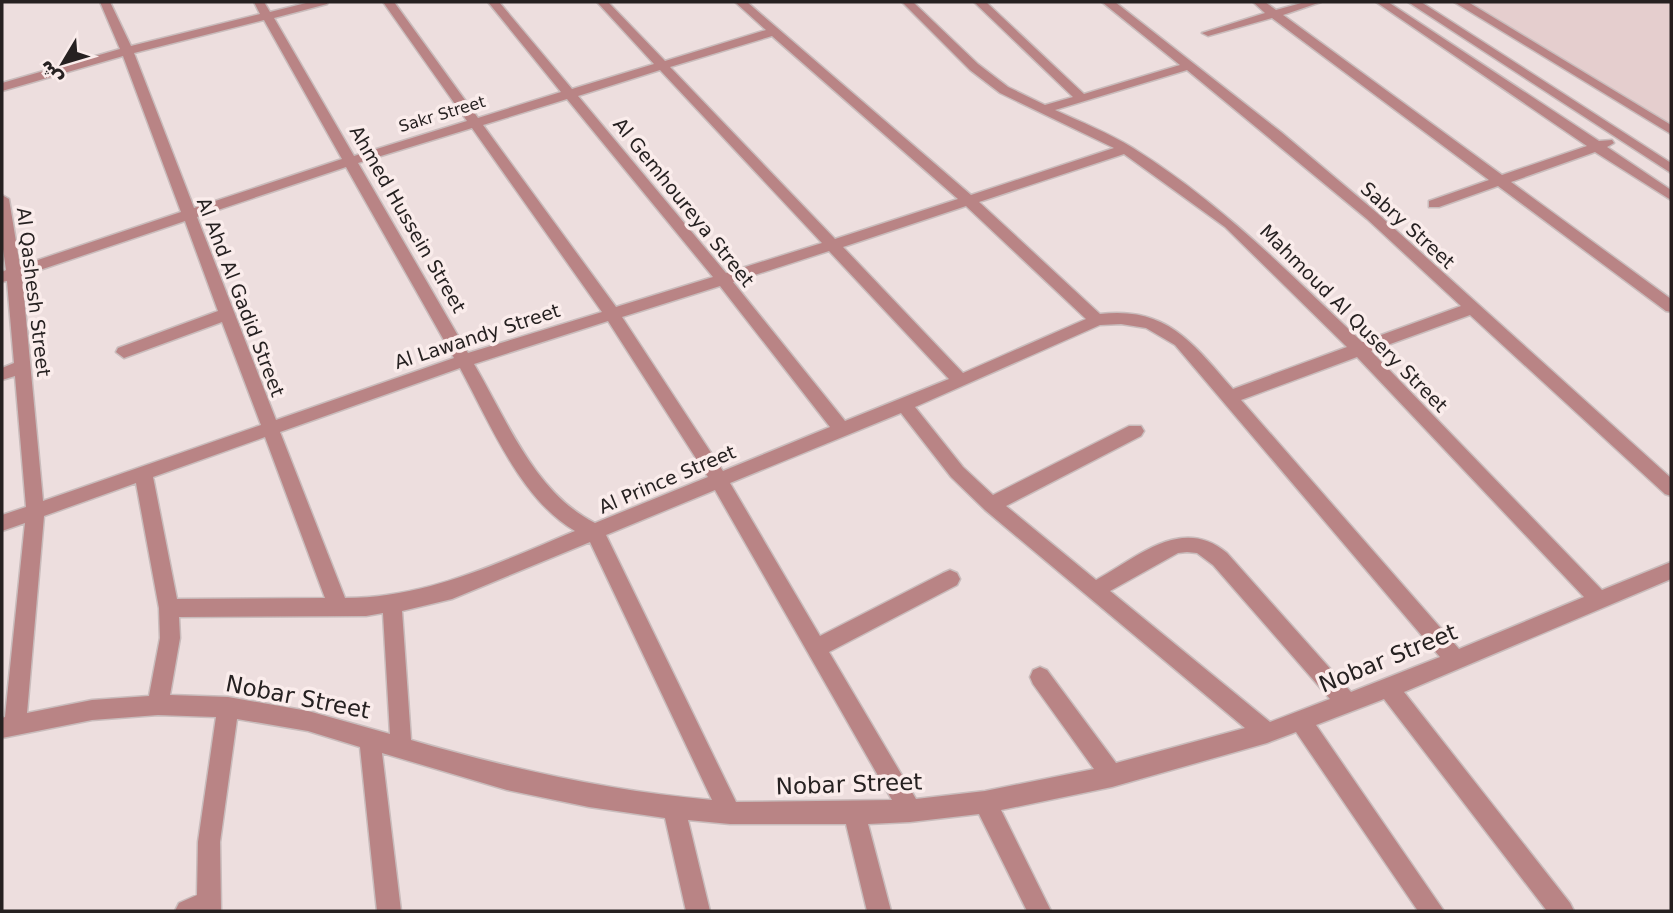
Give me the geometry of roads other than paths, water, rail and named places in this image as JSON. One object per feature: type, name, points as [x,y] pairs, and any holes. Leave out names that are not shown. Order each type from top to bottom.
[{"type":"street","name":"Al Ahd Al Gadid Street","points":[[105,2],[127,51],[338,606]]},
{"type":"street","points":[[2,87],[263,9],[323,2]]},
{"type":"street","points":[[388,2],[612,314],[719,480],[910,811]]},
{"type":"street","name":"Al Gemhoureya Street","points":[[493,2],[723,279],[842,430]]},
{"type":"street","points":[[602,2],[961,380]]},
{"type":"street","points":[[741,2],[969,201],[1097,320]]},
{"type":"street","name":"Mahmoud Al Qusery Street","points":[[907,2],[987,79],[1004,90],[1126,149],[1188,190],[1230,224],[1360,350],[1599,600]]},
{"type":"street","points":[[980,2],[1082,98]]},
{"type":"street","name":"Sabry Street","points":[[1108,2],[1372,216],[1671,489]]},
{"type":"street","points":[[1258,2],[1671,307]]},
{"type":"street","points":[[1208,33],[1316,2]]},
{"type":"street","points":[[1381,2],[1599,145],[1671,196]]},
{"type":"street","points":[[1414,2],[1671,169]]},
{"type":"street","points":[[1460,2],[1671,130]]},
{"type":"street","name":"Ahmed Hussein Street","points":[[263,9],[466,360],[533,482],[551,504],[571,521],[595,532]]},
{"type":"street","name":"Sakr Street","points":[[8,275],[351,161],[775,31]]},
{"type":"street","points":[[1045,109],[1189,66]]},
{"type":"street","points":[[1434,204],[1623,137]]},
{"type":"street","name":"Al Lawandy Street","points":[[2,523],[466,360],[833,245],[1126,149]]},
{"type":"street","name":"Al Qashesh Street","points":[[2,199],[8,275],[23,366],[35,511],[8,726]]},
{"type":"street","points":[[1455,659],[1230,397],[1472,308]]},
{"type":"street","points":[[124,352],[227,314]]},
{"type":"street","name":"Al Prince Street","points":[[169,608],[392,605],[452,590],[904,405],[1097,320],[1139,318],[1162,327],[1181,341],[1230,397]]},
{"type":"street","points":[[2,374],[23,366]]},
{"type":"street","points":[[904,405],[957,472],[991,505],[1267,733]]},
{"type":"street","points":[[991,505],[1135,431]]},
{"type":"street","points":[[143,472],[169,608],[170,638],[158,705]]},
{"type":"street","points":[[595,532],[730,813]]},
{"type":"street","points":[[1095,590],[1174,546],[1197,544],[1220,559],[1347,703]]},
{"type":"street","name":"Nobar Street","points":[[8,726],[92,709],[158,705],[228,707],[309,721],[507,779],[589,796],[730,813],[854,814],[910,811],[985,802],[1112,776],[1267,733],[1388,688],[1671,570]]},
{"type":"street","points":[[817,648],[950,579]]},
{"type":"street","points":[[392,605],[401,747]]},
{"type":"street","points":[[1040,677],[1112,776]]},
{"type":"street","points":[[1388,688],[1562,911]]},
{"type":"street","points":[[187,911],[209,907],[209,842],[228,707]]},
{"type":"street","points":[[1301,721],[1432,911]]},
{"type":"street","points":[[370,738],[389,911]]},
{"type":"street","points":[[985,802],[1039,911]]},
{"type":"street","points":[[674,808],[698,911]]},
{"type":"street","points":[[854,814],[879,911]]}]
